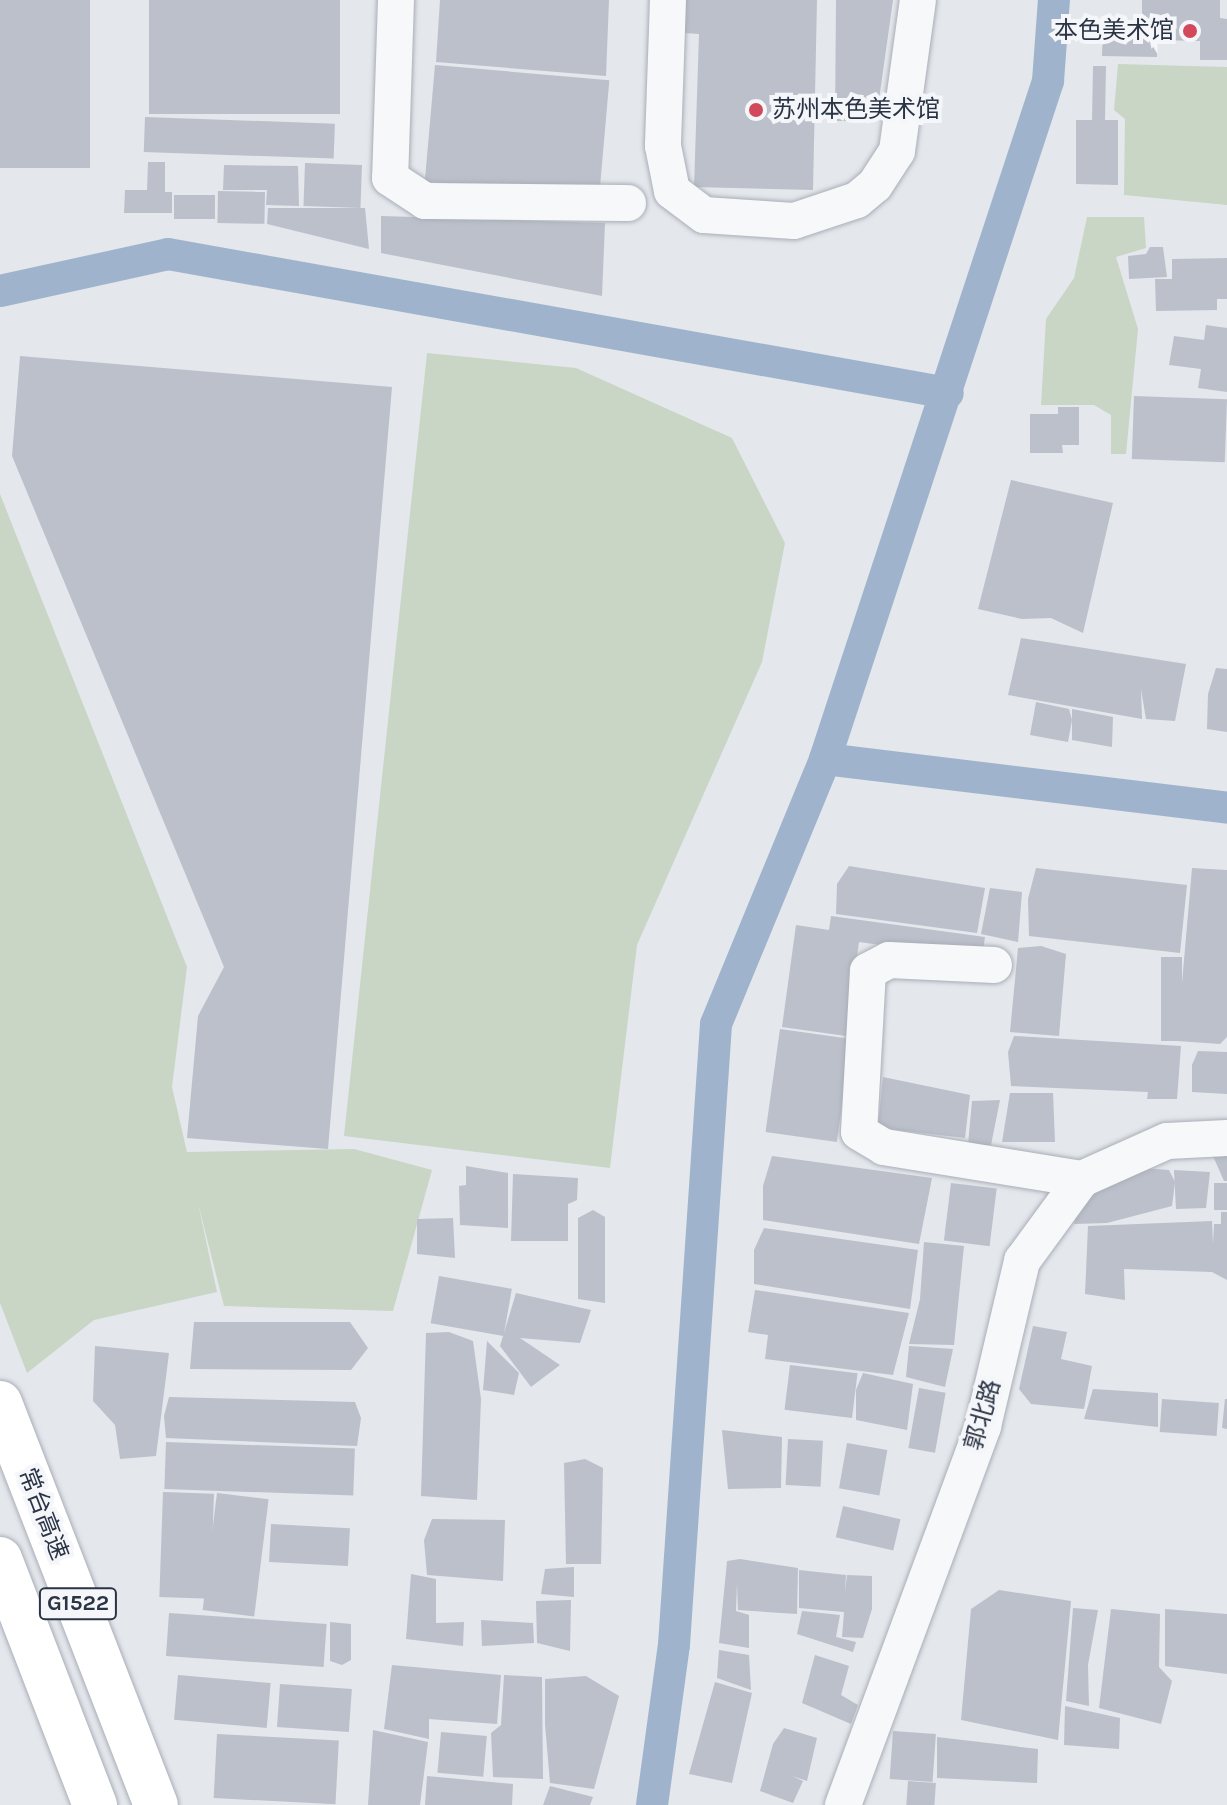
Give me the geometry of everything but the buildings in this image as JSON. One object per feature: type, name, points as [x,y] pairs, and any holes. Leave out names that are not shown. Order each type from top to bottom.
[{"type":"highway","name":"常台高速","points":[[0,1403],[156,1805]]},
{"type":"highway","name":"G1522","points":[[0,1559],[95,1805]]},
{"type":"street","points":[[396,0],[390,178],[425,201],[628,203]]},
{"type":"street","points":[[668,0],[663,146],[672,191],[704,215],[794,221],[857,200],[875,185],[897,151],[918,0]]},
{"type":"street","points":[[994,965],[889,960],[868,971],[859,1132],[884,1147],[1082,1179]]},
{"type":"street","name":"郭北路","points":[[843,1805],[983,1426],[1022,1261],[1082,1179],[1167,1141],[1227,1138]]},
{"type":"green space","points":[[1118,64],[1227,67],[1227,205],[1124,195],[1125,119],[1114,110]]},
{"type":"green space","points":[[1087,217],[1144,217],[1146,248],[1116,257],[1138,329],[1126,454],[1111,454],[1111,415],[1094,405],[1041,405],[1046,319],[1074,278]]},
{"type":"green space","points":[[427,353],[576,368],[732,438],[785,543],[762,662],[637,945],[610,1168],[344,1136]]},
{"type":"green space","points":[[0,494],[187,967],[172,1087],[187,1152],[354,1149],[432,1170],[393,1311],[224,1306],[198,1203],[217,1292],[94,1320],[27,1373],[0,1303]]},
{"type":"waterway","points":[[825,759],[1048,81],[1054,0]]},
{"type":"waterway","points":[[0,291],[168,254],[948,393]]},
{"type":"waterway","points":[[652,1805],[674,1645],[716,1024],[825,759],[1227,808]]},
{"type":"place","name":"本色美术馆","points":[[1190,31]]},
{"type":"place","name":"苏州本色美术馆","points":[[756,110]]}]
